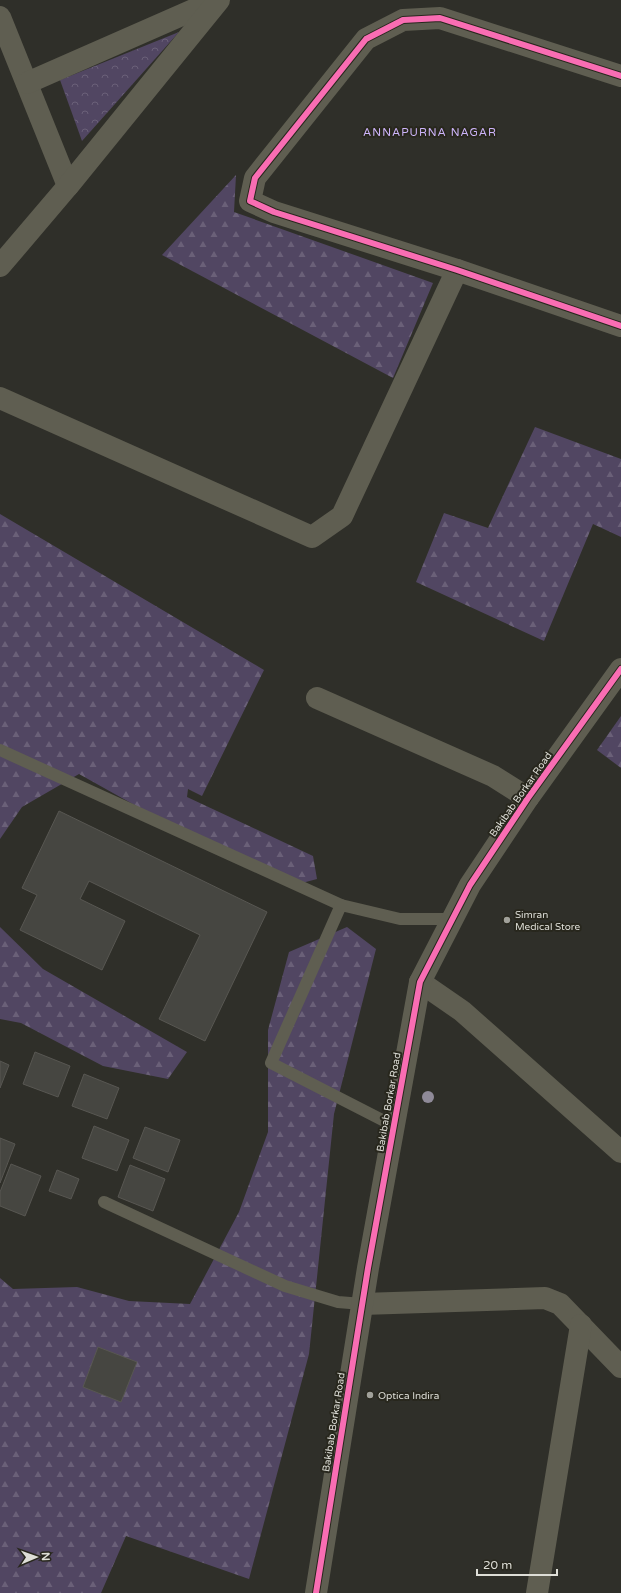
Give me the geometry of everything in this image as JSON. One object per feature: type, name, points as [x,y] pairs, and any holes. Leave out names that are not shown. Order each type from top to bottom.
[{"type":"street","points":[[27,83],[218,0]]},
{"type":"street","points":[[0,266],[68,186],[218,0]]},
{"type":"street","points":[[0,17],[68,186]]},
{"type":"street","points":[[621,76],[440,18],[403,20],[366,39],[255,178],[250,201],[274,212],[457,270],[621,326]]},
{"type":"street","points":[[0,398],[312,538],[342,516],[457,270]]},
{"type":"street","name":"Bakibab Borkar Road","points":[[315,1592],[362,1304],[420,982],[470,885],[528,798],[621,669]]},
{"type":"street","points":[[317,698],[493,776],[528,798]]},
{"type":"street","points":[[420,982],[462,1011],[621,1152]]},
{"type":"street","points":[[362,1304],[545,1298],[560,1304],[621,1367]]},
{"type":"street","points":[[537,1593],[581,1325]]},
{"type":"lane","points":[[0,750],[341,905],[400,919],[453,920]]},
{"type":"lane","points":[[341,905],[271,1063],[394,1126]]},
{"type":"lane","points":[[104,1202],[284,1286],[338,1302],[362,1304]]},
{"type":"green space","points":[[179,32],[82,141],[60,80]]},
{"type":"green space","points":[[236,175],[234,212],[433,283],[393,378],[162,255]]},
{"type":"green space","points":[[535,427],[621,459],[621,537],[593,524],[544,641],[416,582],[444,513],[488,528]]},
{"type":"green space","points":[[0,514],[264,670],[202,796],[188,789],[187,797],[313,856],[317,879],[302,883],[138,807],[79,774],[22,807],[0,839]]},
{"type":"green space","points":[[621,716],[621,768],[597,750]]},
{"type":"green space","points":[[0,927],[43,969],[187,1052],[168,1079],[103,1066],[21,1023],[0,1019]]},
{"type":"green space","points":[[347,927],[376,949],[334,1114],[309,1354],[249,1579],[126,1536],[101,1593],[0,1593],[0,1278],[13,1289],[77,1287],[129,1301],[190,1304],[239,1212],[268,1132],[268,1030],[289,952]]},
{"type":"building","points":[[59,811],[267,912],[205,1041],[159,1019],[200,935],[89,881],[80,899],[125,921],[102,970],[20,930],[37,895],[22,888]]},
{"type":"building","points":[[35,1052],[70,1066],[58,1097],[23,1084]]},
{"type":"building","points":[[0,1061],[9,1065],[0,1088]]},
{"type":"building","points":[[84,1074],[119,1088],[107,1119],[72,1106]]},
{"type":"building","points":[[94,1126],[129,1140],[117,1171],[82,1158]]},
{"type":"building","points":[[145,1127],[180,1140],[168,1172],[133,1158]]},
{"type":"building","points":[[0,1138],[15,1144],[0,1183]]},
{"type":"building","points":[[11,1164],[41,1176],[25,1216],[0,1206],[0,1192]]},
{"type":"building","points":[[130,1165],[165,1179],[153,1211],[118,1197]]},
{"type":"building","points":[[57,1170],[79,1179],[71,1199],[49,1191]]},
{"type":"building","points":[[98,1347],[137,1362],[121,1402],[83,1387]]},
{"type":"cycle path","points":[[621,76],[440,18],[403,20],[366,39],[255,178],[250,201],[274,212],[457,270],[621,326]]},
{"type":"cycle path","points":[[316,1593],[368,1268],[420,982],[470,885],[528,798],[621,669]]},
{"type":"place","name":"Simran Medical Store","points":[[507,920]]},
{"type":"place","name":"Optica Indira","points":[[370,1395]]},
{"type":"district","name":"ANNAPURNA NAGAR","points":[[430,132]]}]
